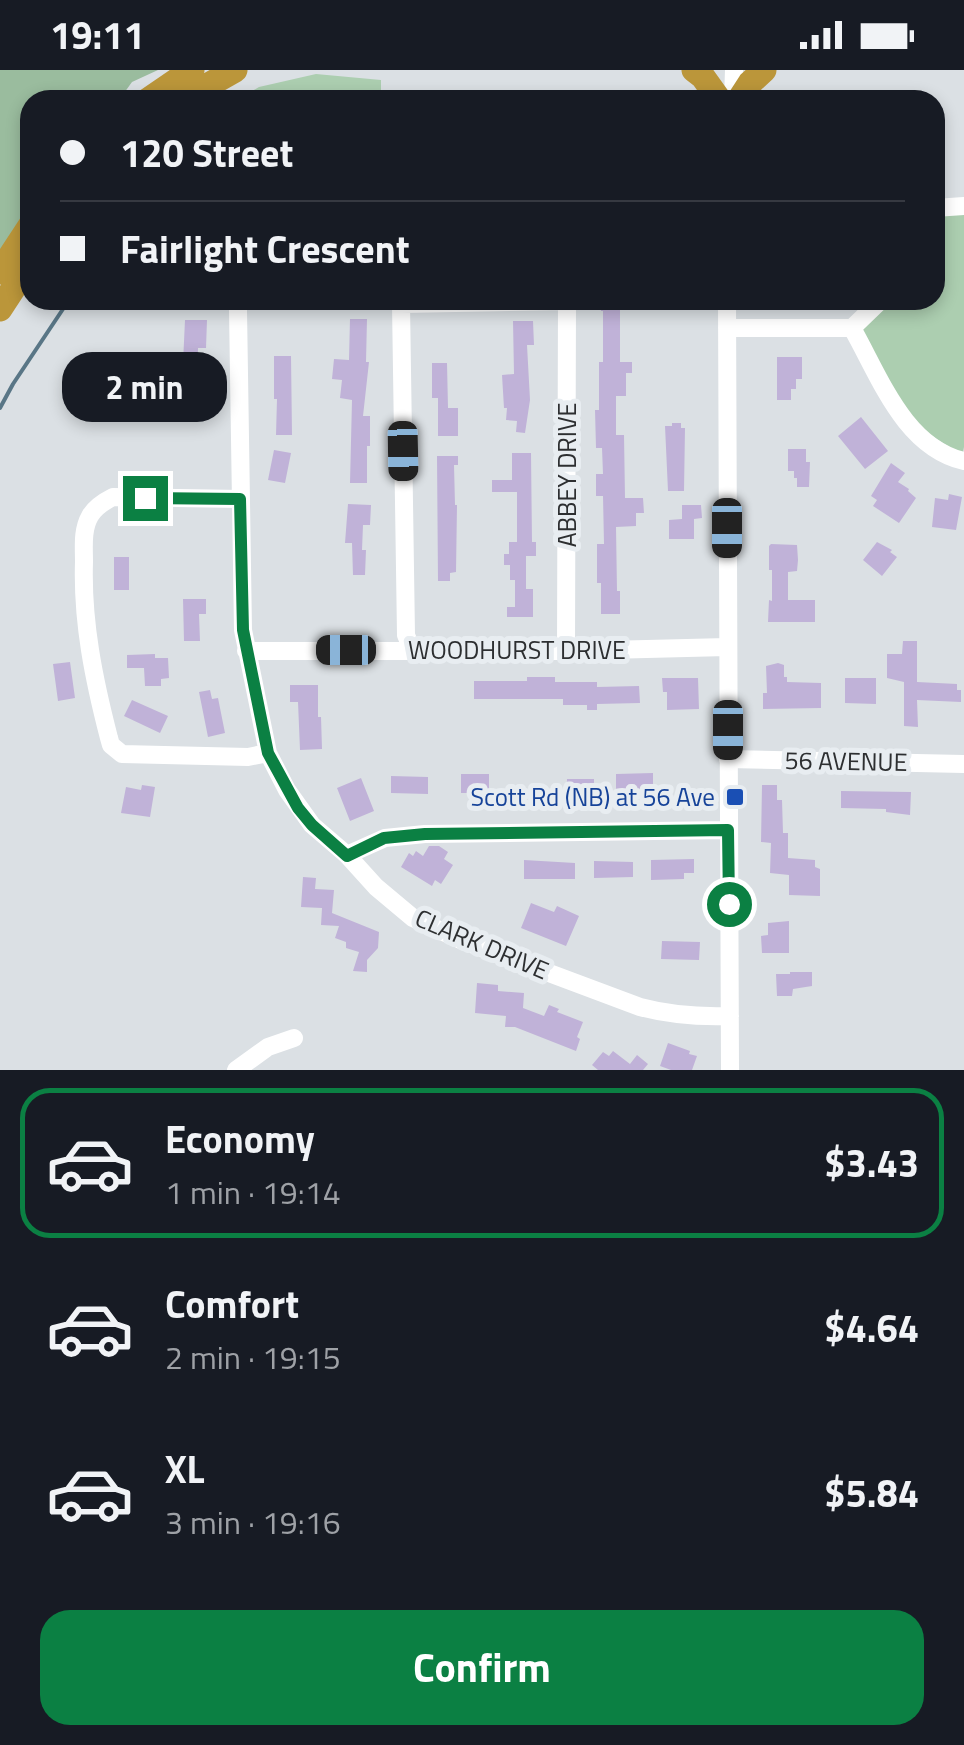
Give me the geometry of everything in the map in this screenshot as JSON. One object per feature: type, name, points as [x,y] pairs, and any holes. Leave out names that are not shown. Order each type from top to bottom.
[{"type":"highway","points":[[163,90],[192,70]]},
{"type":"highway","points":[[200,90],[235,70]]},
{"type":"highway","points":[[694,70],[717,90]]},
{"type":"highway","points":[[740,90],[764,70]]},
{"type":"highway","points":[[0,272],[20,241]]},
{"type":"highway","points":[[0,309],[20,279]]},
{"type":"street","name":"CLARK DRIVE","points":[[238,310],[243,630],[268,753],[298,808],[376,887],[413,918],[640,1008],[696,1017],[730,1016]]},
{"type":"street","points":[[401,310],[406,635],[412,650]]},
{"type":"street","name":"ABBEY DRIVE","points":[[566,650],[567,310]]},
{"type":"street","points":[[727,310],[730,1070]]},
{"type":"street","points":[[727,328],[852,328],[871,310]]},
{"type":"street","points":[[852,328],[908,426],[946,456],[964,461]]},
{"type":"street","points":[[240,499],[113,497],[92,511],[84,530],[83,581],[90,661],[109,738],[122,754],[268,753]]},
{"type":"street","name":"WOODHURST DRIVE","points":[[246,651],[727,647]]},
{"type":"street","name":"56 AVENUE","points":[[728,758],[964,764]]},
{"type":"street","points":[[347,856],[384,838],[425,834],[728,830]]},
{"type":"street","points":[[236,1070],[268,1047],[294,1038]]},
{"type":"green space","points":[[0,70],[158,70],[132,82],[126,90],[20,90],[20,232],[0,259]]},
{"type":"green space","points":[[316,74],[381,80],[381,90],[254,90]]},
{"type":"green space","points":[[964,210],[962,455],[910,422],[858,329],[876,310],[945,310],[945,212]]},
{"type":"building","points":[[620,310],[620,362],[632,362],[632,373],[626,373],[626,396],[616,396],[616,435],[624,435],[625,498],[643,498],[644,513],[636,513],[636,526],[616,527],[620,614],[601,614],[601,583],[597,583],[597,544],[604,544],[603,496],[596,496],[596,474],[603,474],[602,448],[596,448],[595,410],[599,410],[599,362],[603,362],[601,311]]},
{"type":"building","points":[[350,319],[367,319],[369,362],[363,416],[370,416],[367,483],[350,483],[352,400],[340,398],[342,380],[332,379],[334,359],[349,360]]},
{"type":"building","points":[[185,320],[207,320],[206,348],[198,348],[197,395],[179,395]]},
{"type":"building","points":[[513,321],[533,321],[534,345],[527,345],[530,400],[525,433],[516,432],[517,421],[506,420],[504,408],[502,375],[514,374]]},
{"type":"building","points":[[274,356],[291,356],[292,435],[276,435]]},
{"type":"building","points":[[777,357],[802,357],[802,379],[796,379],[791,400],[777,400]]},
{"type":"building","points":[[432,363],[447,363],[448,408],[458,408],[458,436],[438,436],[438,398],[432,398]]},
{"type":"building","points":[[861,417],[888,451],[865,469],[838,436]]},
{"type":"building","points":[[681,423],[681,428],[685,428],[684,491],[668,491],[665,426]]},
{"type":"building","points":[[788,449],[806,449],[809,487],[797,487],[794,471],[788,471]]},
{"type":"building","points":[[274,450],[291,453],[285,483],[268,480]]},
{"type":"building","points":[[512,453],[531,453],[532,542],[536,542],[536,556],[526,556],[526,589],[533,589],[533,617],[507,617],[507,607],[515,607],[515,580],[510,580],[510,565],[504,565],[504,554],[509,554],[509,542],[517,542],[517,492],[492,492],[492,480],[512,480]]},
{"type":"building","points":[[437,456],[458,456],[458,465],[454,465],[456,572],[450,573],[450,581],[438,581]]},
{"type":"building","points":[[891,463],[905,473],[898,482],[916,498],[899,523],[873,506],[877,500],[871,496]]},
{"type":"building","points":[[949,494],[962,497],[956,530],[932,527],[935,498],[948,500]]},
{"type":"building","points":[[348,504],[371,505],[370,525],[363,525],[365,575],[353,575],[352,543],[345,543]]},
{"type":"building","points":[[682,505],[701,505],[702,518],[694,519],[694,539],[669,539],[669,520],[682,519]]},
{"type":"building","points":[[877,542],[897,557],[882,576],[863,560]]},
{"type":"building","points":[[771,544],[797,545],[797,571],[788,572],[788,600],[815,600],[815,622],[768,622],[769,600],[772,601]]},
{"type":"building","points":[[114,557],[129,557],[129,590],[114,590]]},
{"type":"building","points":[[183,599],[206,599],[206,614],[199,614],[200,641],[184,641]]},
{"type":"building","points":[[903,641],[917,641],[917,682],[957,684],[957,690],[961,690],[961,702],[917,700],[918,727],[904,726],[904,682],[887,678],[887,654],[902,654]]},
{"type":"building","points":[[155,654],[155,658],[168,658],[169,678],[161,679],[161,686],[145,686],[144,668],[127,668],[127,655]]},
{"type":"building","points":[[70,662],[75,698],[58,701],[53,664]]},
{"type":"building","points":[[784,665],[787,682],[821,683],[821,708],[763,709],[766,666]]},
{"type":"building","points":[[527,677],[597,682],[597,687],[639,686],[640,703],[597,704],[597,710],[587,710],[587,705],[563,705],[563,699],[474,699],[474,681],[527,681]]},
{"type":"building","points":[[662,678],[698,678],[699,709],[667,710]]},
{"type":"building","points":[[845,678],[876,678],[876,704],[845,703]]},
{"type":"building","points":[[290,685],[318,685],[322,749],[300,750],[298,702],[290,702]]},
{"type":"building","points":[[210,690],[212,699],[218,698],[225,733],[208,737],[199,692]]},
{"type":"building","points":[[132,700],[168,716],[160,733],[124,716]]},
{"type":"building","points":[[653,773],[653,791],[616,791],[616,774]]},
{"type":"building","points":[[461,774],[489,774],[489,793],[461,793]]},
{"type":"building","points":[[391,776],[428,777],[428,794],[391,793]]},
{"type":"building","points":[[361,778],[374,811],[350,821],[337,788]]},
{"type":"building","points":[[567,779],[594,779],[594,798],[579,798],[579,805],[566,805]]},
{"type":"building","points":[[142,785],[155,787],[150,817],[121,813],[126,787],[141,790]]},
{"type":"building","points":[[762,785],[777,785],[777,800],[782,800],[783,833],[788,833],[788,858],[815,860],[815,867],[820,869],[820,896],[789,895],[789,875],[770,873],[771,843],[761,842]]},
{"type":"building","points":[[841,791],[911,792],[910,815],[886,809],[841,808]]},
{"type":"building","points":[[429,846],[439,846],[448,852],[444,859],[453,865],[441,884],[435,880],[432,886],[401,867],[409,853],[413,856],[416,851],[423,856]]},
{"type":"building","points":[[694,859],[694,873],[684,873],[684,879],[651,880],[651,860]]},
{"type":"building","points":[[524,860],[575,863],[575,879],[524,879]]},
{"type":"building","points":[[594,861],[633,862],[633,877],[594,878]]},
{"type":"building","points":[[303,877],[316,878],[315,889],[334,890],[332,913],[379,932],[378,948],[367,960],[367,972],[353,971],[359,952],[346,948],[346,942],[335,938],[339,926],[321,925],[322,908],[301,907]]},
{"type":"building","points":[[531,903],[554,912],[557,906],[579,916],[566,946],[521,928]]},
{"type":"building","points":[[789,921],[789,953],[762,953],[761,936],[768,935],[768,923]]},
{"type":"building","points":[[662,941],[700,942],[699,960],[661,959]]},
{"type":"building","points":[[812,972],[812,986],[793,989],[792,996],[777,996],[776,974]]},
{"type":"building","points":[[477,983],[498,985],[498,991],[524,993],[523,1008],[544,1016],[549,1005],[583,1022],[576,1051],[515,1027],[505,1027],[506,1016],[475,1013]]},
{"type":"building","points":[[668,1043],[697,1056],[692,1070],[660,1066]]},
{"type":"building","points":[[613,1051],[630,1064],[637,1055],[648,1064],[643,1070],[598,1070],[592,1065],[603,1052],[609,1056]]},
{"type":"waterway","points":[[0,408],[62,310]]},
{"type":"place","name":"Scott Rd (NB) at 56 Ave","points":[[735,797]]},
{"type":"route","points":[[145,498],[240,499],[243,630],[268,753],[298,808],[347,856],[384,838],[425,834],[728,830],[729,904]]}]
